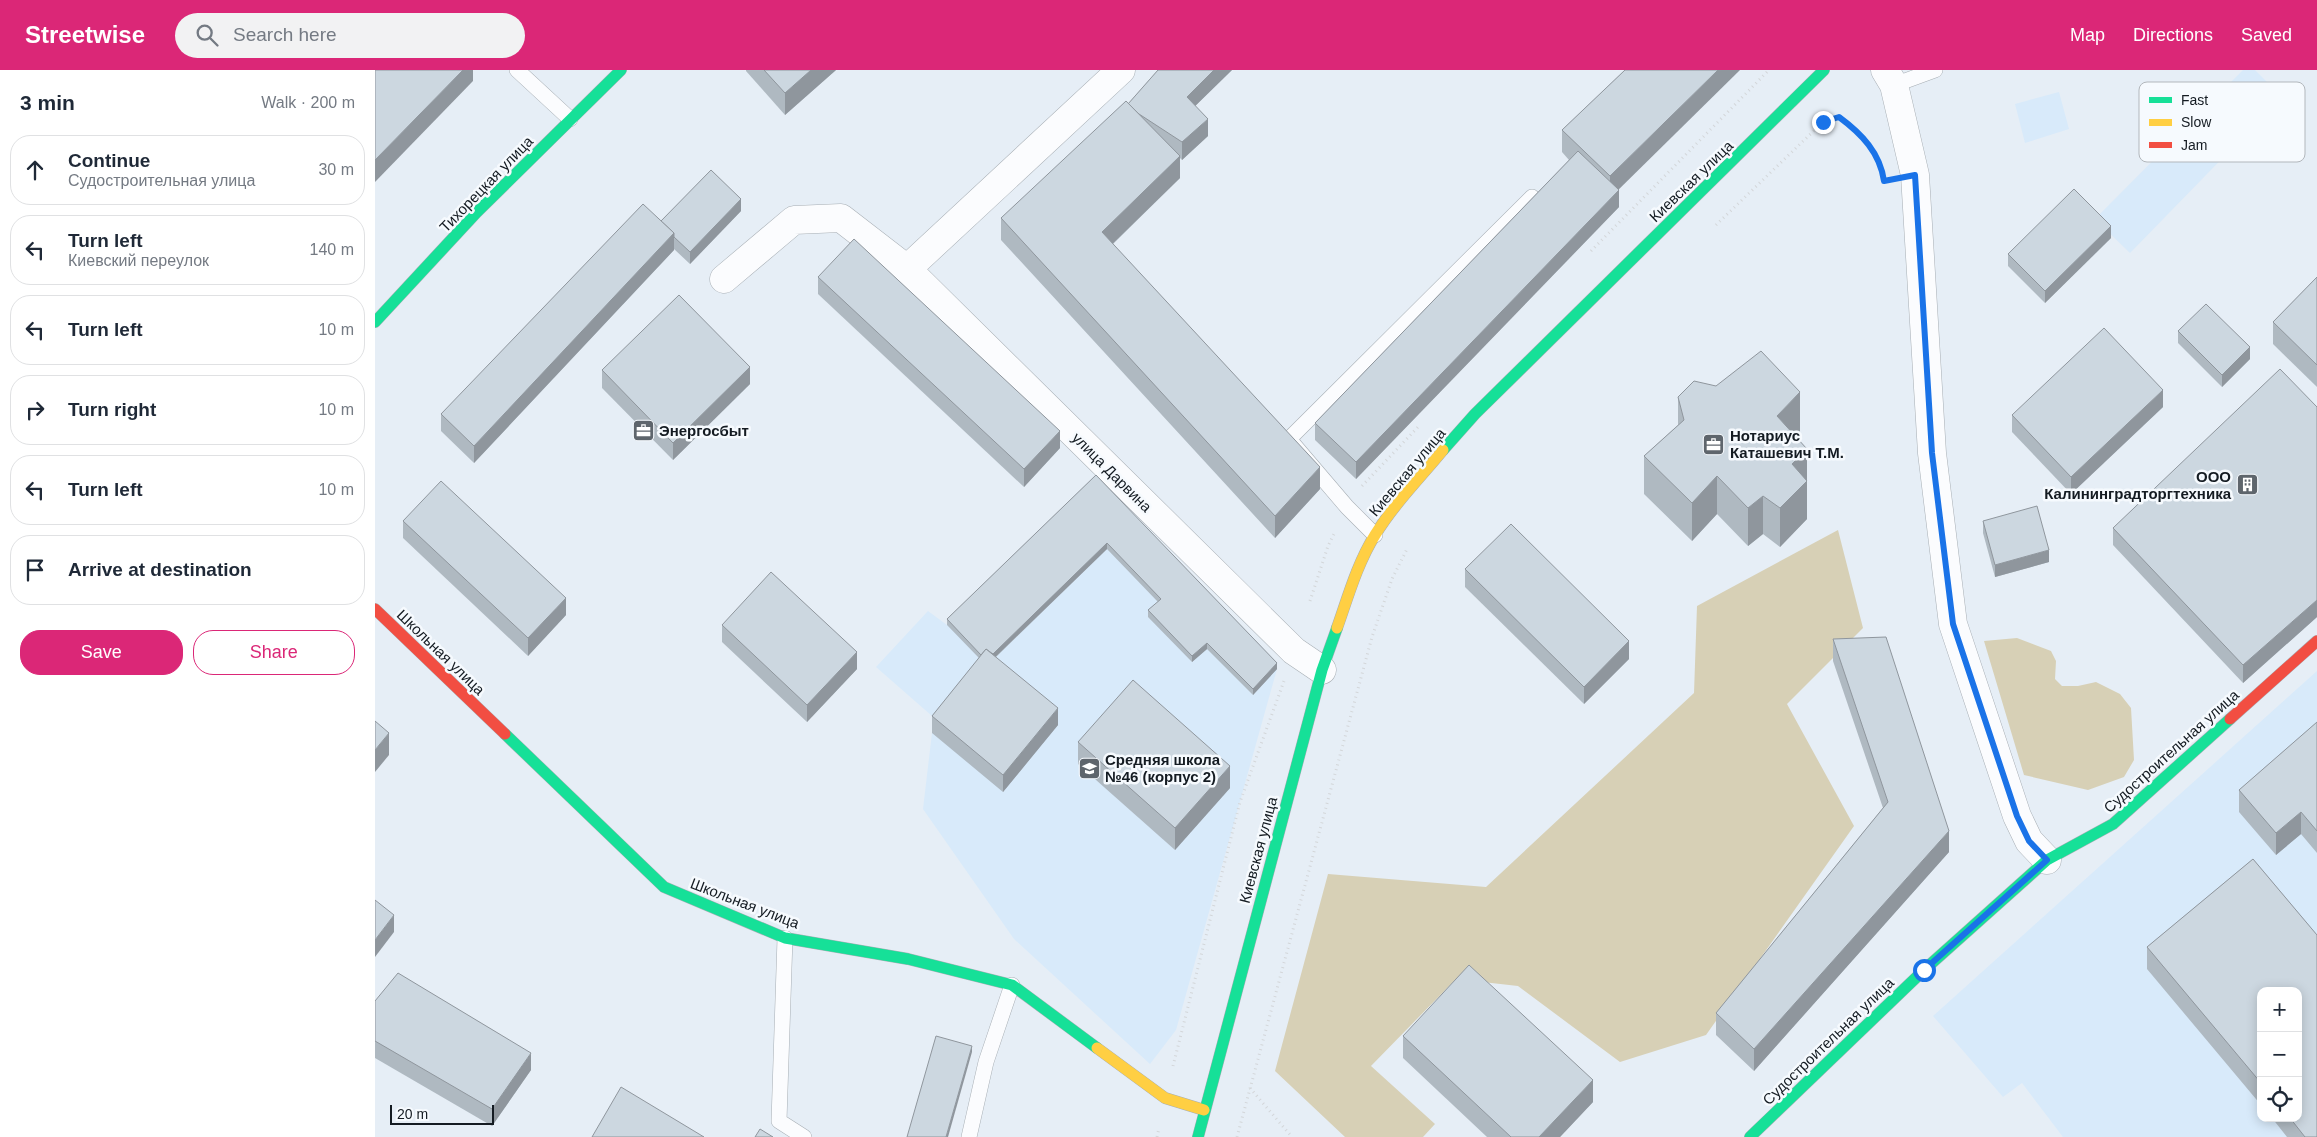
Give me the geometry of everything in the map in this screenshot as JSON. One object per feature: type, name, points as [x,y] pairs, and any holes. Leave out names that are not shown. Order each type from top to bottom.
[{"type":"main road","name":"Тихорецкая улица","points":[[375,322],[477,212],[621,70]]},
{"type":"main road","name":"Киевская улица","points":[[1198,1137],[1322,670],[1361,564],[1375,535],[1397,504],[1475,414],[1824,70]]},
{"type":"main road","name":"Школьная улица","points":[[375,609],[663,886],[785,938],[908,959],[1012,985],[1165,1098],[1204,1110]]},
{"type":"main road","name":"Судостроительная улица","points":[[1750,1137],[1924,970],[2047,860],[2113,824],[2317,641]]},
{"type":"street","points":[[907,269],[1121,70]]},
{"type":"street","points":[[1890,78],[1915,175],[1932,453],[1953,624],[2017,816],[2029,841],[2047,860]]},
{"type":"street","name":"улица Дарвина","points":[[725,279],[794,220],[841,218],[907,269],[1295,651],[1322,670]]},
{"type":"lane","points":[[517,70],[570,119]]},
{"type":"lane","points":[[1890,78],[1935,70]]},
{"type":"lane","points":[[1375,535],[1347,507],[1289,439],[1532,197]]},
{"type":"lane","points":[[785,938],[779,1120],[804,1137]]},
{"type":"lane","points":[[969,1137],[986,1062],[1012,985]]},
{"type":"path","points":[[1709,232],[1823,122],[1839,117],[1853,127],[1877,157]]},
{"type":"path","points":[[1237,1137],[1372,637],[1392,579],[1411,541]]},
{"type":"path","points":[[1250,1088],[1292,1137]]},
{"type":"shaded area","points":[[2243,70],[2255,70],[2267,82],[2231,82]]},
{"type":"shaded area","points":[[2059,92],[2069,129],[2025,143],[2015,104]]},
{"type":"shaded area","points":[[2152,162],[2219,162],[2130,253],[2095,219]]},
{"type":"shaded area","name":"Средняя школа №46 (корпус 2)","points":[[1096,481],[1277,669],[1176,1030],[1150,1064],[1014,939],[923,809],[932,733],[940,723],[876,667],[928,611],[947,625]]},
{"type":"shaded area","points":[[1838,530],[1863,628],[1787,704],[1854,826],[1706,1035],[1620,1062],[1518,986],[1456,979],[1371,1066],[1435,1124],[1423,1137],[1345,1137],[1275,1071],[1328,874],[1486,887],[1694,693],[1697,606]]},
{"type":"shaded area","points":[[2017,638],[2051,651],[2056,661],[2055,679],[2062,686],[2078,686],[2096,682],[2120,694],[2131,708],[2134,760],[2124,777],[2088,790],[2024,775],[1984,641]]},
{"type":"shaded area","points":[[2317,671],[2317,1137],[2063,1137],[2022,1083],[2003,1097],[1933,1016]]},
{"type":"building","points":[[375,70],[463,70],[375,160]]},
{"type":"building","points":[[764,70],[811,70],[785,93]]},
{"type":"building","points":[[1158,70],[1214,70],[1187,97],[1208,119],[1182,142],[1139,114],[1128,104]]},
{"type":"building","points":[[1625,70],[1718,70],[1610,176],[1562,130]]},
{"type":"building","points":[[1126,101],[1180,156],[1102,232],[1320,467],[1275,516],[1001,218]]},
{"type":"building","points":[[1578,151],[1619,190],[1356,462],[1315,423]]},
{"type":"building","points":[[711,170],[741,199],[690,252],[661,221]]},
{"type":"building","points":[[2074,189],[2111,226],[2045,291],[2008,254]]},
{"type":"building","points":[[643,204],[674,233],[474,446],[441,414]]},
{"type":"building","points":[[854,239],[1060,431],[1024,469],[818,277]]},
{"type":"building","points":[[2317,277],[2317,365],[2273,322]]},
{"type":"building","points":[[679,295],[750,367],[673,443],[602,370]]},
{"type":"building","points":[[2206,304],[2250,347],[2222,375],[2178,331]]},
{"type":"building","points":[[2104,328],[2163,390],[2071,477],[2012,415]]},
{"type":"building","points":[[1761,351],[1800,392],[1777,416],[1807,449],[1792,464],[1807,481],[1780,508],[1763,496],[1748,508],[1717,476],[1692,503],[1644,456],[1684,420],[1678,397],[1694,381],[1716,386]]},
{"type":"building","name":"ООО Калининградторгтехника","points":[[2280,369],[2317,407],[2317,600],[2243,665],[2113,528]]},
{"type":"building","points":[[1096,475],[1277,663],[1253,689],[1207,643],[1192,656],[1148,610],[1161,599],[1107,543],[993,654],[986,649],[981,655],[947,619]]},
{"type":"building","points":[[441,481],[566,598],[528,638],[403,521]]},
{"type":"building","points":[[2037,506],[2049,550],[1995,565],[1983,521]]},
{"type":"building","points":[[1511,524],[1629,641],[1584,687],[1465,569]]},
{"type":"building","points":[[771,572],[857,652],[807,705],[722,625]]},
{"type":"building","points":[[1886,637],[1949,831],[1754,1049],[1716,1013],[1888,802],[1833,639]]},
{"type":"building","points":[[986,649],[1058,708],[1003,775],[932,716]]},
{"type":"building","points":[[1133,680],[1230,766],[1175,828],[1078,742]]},
{"type":"building","points":[[375,721],[389,733],[375,750]]},
{"type":"building","points":[[2317,722],[2317,831],[2301,812],[2276,833],[2239,790]]},
{"type":"building","points":[[2253,859],[2317,935],[2317,1137],[2305,1137],[2293,1122],[2302,1122],[2302,987],[2257,987],[2257,1078],[2147,947]]},
{"type":"building","points":[[375,900],[394,915],[375,940]]},
{"type":"building","points":[[1469,965],[1593,1080],[1539,1137],[1511,1137],[1403,1036]]},
{"type":"building","points":[[398,973],[531,1053],[492,1109],[375,1041],[375,1001]]},
{"type":"building","points":[[936,1036],[972,1046],[946,1137],[907,1137]]},
{"type":"building","points":[[621,1087],[704,1137],[592,1137]]},
{"type":"building","points":[[760,1129],[773,1137],[755,1137]]},
{"type":"traffic: fast","points":[[375,322],[477,212],[621,70]]},
{"type":"traffic: fast","points":[[1443,450],[1475,414],[1824,70]]},
{"type":"traffic: fast","points":[[1198,1137],[1322,670],[1337,628]]},
{"type":"traffic: fast","points":[[1750,1137],[1924,970],[2047,860],[2113,824],[2230,719]]},
{"type":"traffic: fast","points":[[505,734],[664,887],[785,938],[908,959],[1012,985],[1097,1048]]},
{"type":"traffic: slow","points":[[1337,628],[1358,569],[1375,535],[1399,502],[1443,450]]},
{"type":"traffic: slow","points":[[1097,1048],[1165,1098],[1204,1110]]},
{"type":"traffic: jam","points":[[375,609],[505,734]]},
{"type":"traffic: jam","points":[[2230,719],[2317,641]]},
{"type":"place","name":"Энергосбыт","points":[[643,430]]},
{"type":"place","name":"Нотариус Каташевич Т.М.","points":[[1714,444]]},
{"type":"place","name":"ООО Калининградторгтехника","points":[[2247,485]]},
{"type":"place","name":"Средняя школа №46 (корпус 2)","points":[[1089,768]]},
{"type":"route","points":[[1823,122],[1839,117],[1853,127],[1868,143],[1881,164],[1884,181],[1915,175],[1932,453],[1953,624],[2017,816],[2029,841],[2047,860],[1924,970]]}]
